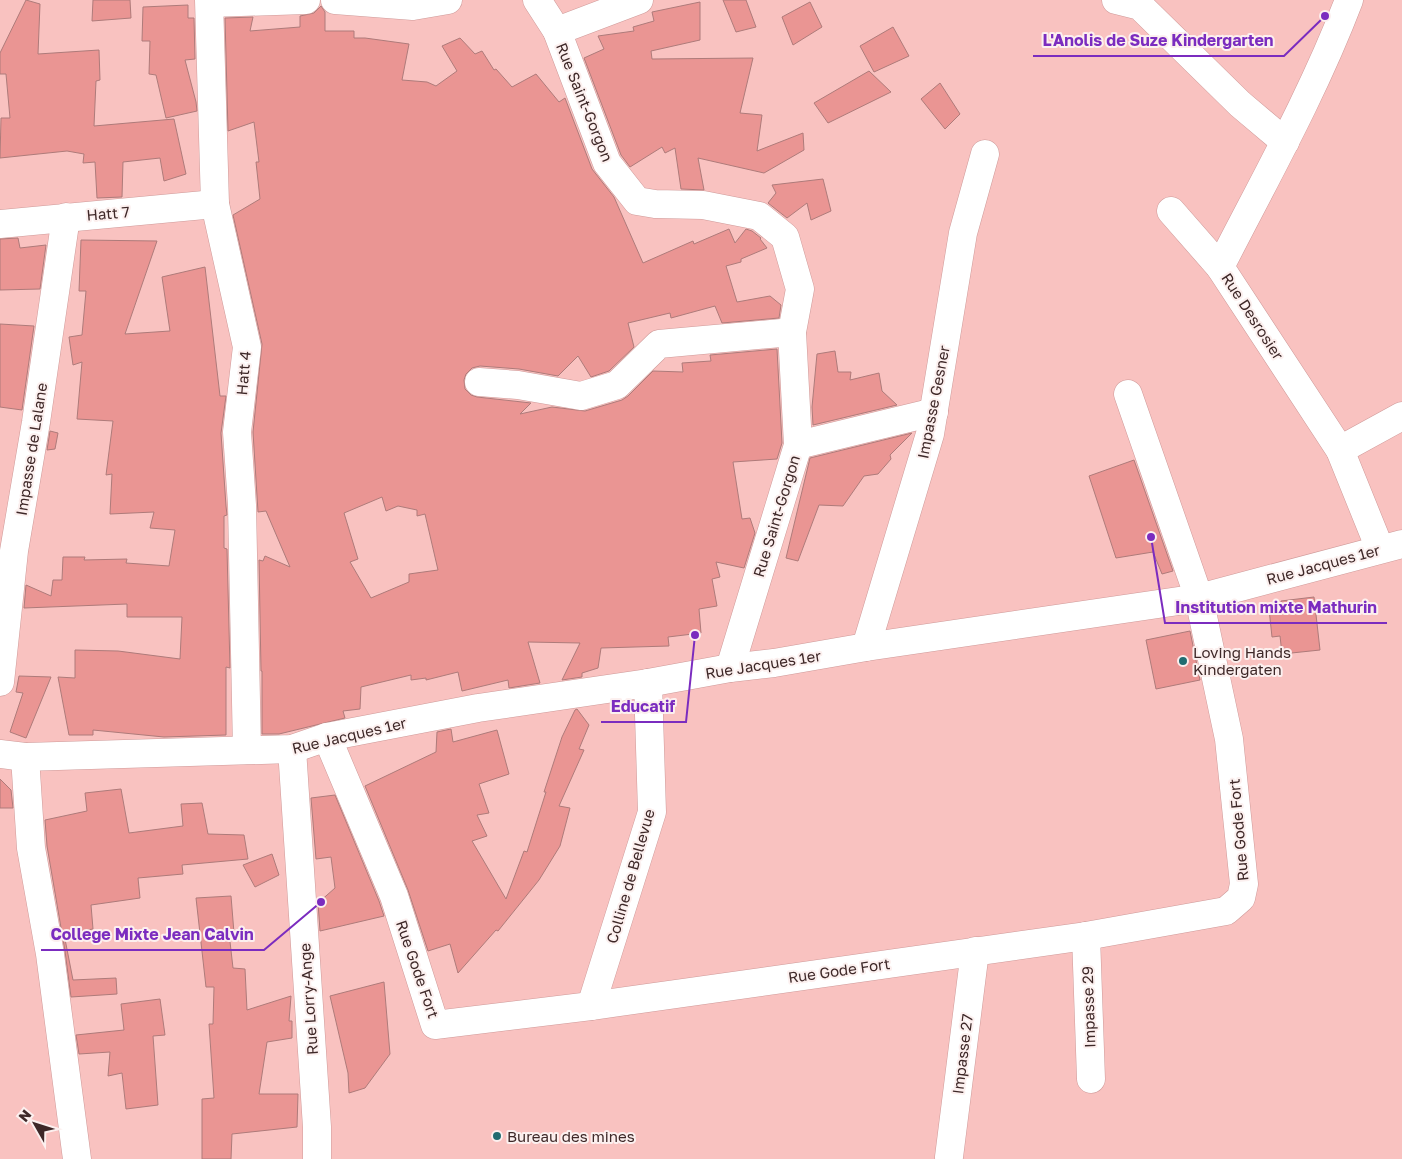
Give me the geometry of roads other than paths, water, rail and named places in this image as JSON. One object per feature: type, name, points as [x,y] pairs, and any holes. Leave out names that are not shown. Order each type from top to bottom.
[{"type":"street","points":[[209,1],[306,0]]},
{"type":"street","points":[[335,0],[413,6],[448,0]]},
{"type":"street","name":"Rue Saint-Gorgon","points":[[537,0],[557,31],[607,163],[637,201],[655,204],[702,205],[759,216],[785,237],[800,289],[792,332],[798,445],[730,668]]},
{"type":"street","points":[[557,31],[639,0]]},
{"type":"street","points":[[1116,0],[1140,6],[1240,104],[1285,142]]},
{"type":"street","name":"Rue Desrosier","points":[[1349,0],[1336,35],[1285,142],[1220,267],[1340,450],[1391,546]]},
{"type":"street","name":"Hatt 4","points":[[209,1],[215,204],[247,347],[237,432],[242,505],[247,750]]},
{"type":"street","name":"Impasse Gesner","points":[[866,647],[930,434],[963,233],[985,154]]},
{"type":"street","name":"Hatt 7","points":[[0,224],[215,204]]},
{"type":"street","points":[[1171,211],[1220,267]]},
{"type":"street","name":"Impasse de Lalane","points":[[0,682],[14,550],[36,422],[66,217]]},
{"type":"street","points":[[478,382],[518,385],[581,396],[617,385],[659,344],[792,332]]},
{"type":"street","name":"Rue Gode Fort","points":[[327,737],[394,896],[435,1025],[591,1006],[1086,936],[1226,911],[1241,898],[1244,884],[1229,739],[1199,598],[1128,394]]},
{"type":"street","points":[[798,445],[934,412]]},
{"type":"street","points":[[1340,450],[1402,416]]},
{"type":"street","name":"Rue Jacques 1er","points":[[12,755],[292,749],[327,737],[478,708],[648,683],[866,647],[1199,598],[1391,546]]},
{"type":"street","name":"Colline de Bellevue","points":[[591,1006],[652,812],[648,683]]},
{"type":"street","name":"Rue Lorry-Ange","points":[[292,749],[317,1127],[317,1159]]},
{"type":"street","points":[[12,755],[50,954],[77,1159]]},
{"type":"street","name":"Impasse 29","points":[[1086,936],[1091,1079]]},
{"type":"street","name":"Impasse 27","points":[[949,1157],[975,951]]},
{"type":"place","name":"L'Anolis de Suze Kindergarten","points":[[1325,16]]},
{"type":"place","name":"Institution mixte Mathurin","points":[[1151,537]]},
{"type":"place","name":"Educatif","points":[[695,635]]},
{"type":"place","name":"Loving Hands Kindergaten","points":[[1183,661]]},
{"type":"place","name":"College Mixte Jean Calvin","points":[[321,902]]},
{"type":"place","name":"Bureau des mines","points":[[497,1136]]}]
